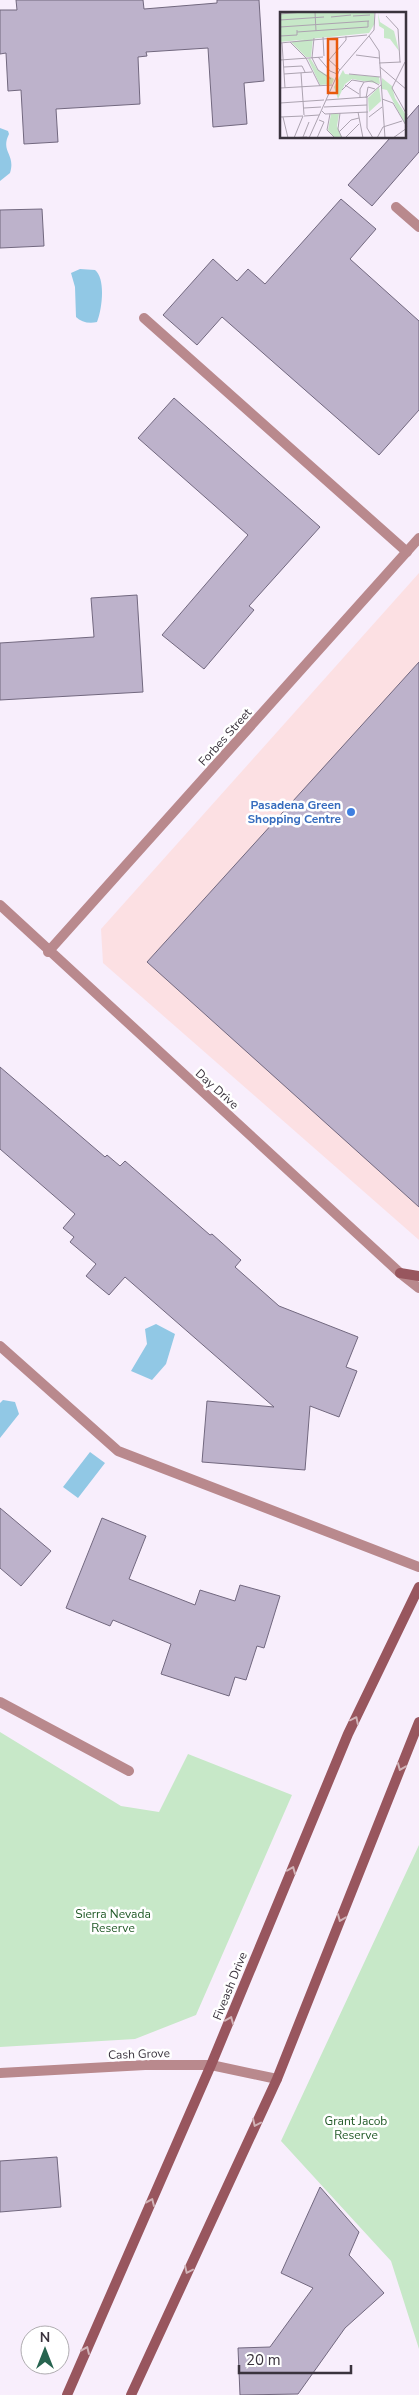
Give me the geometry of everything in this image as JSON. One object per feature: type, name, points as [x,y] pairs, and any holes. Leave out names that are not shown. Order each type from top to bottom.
[{"type":"main road","points":[[400,1273],[419,1276]]},
{"type":"main road","name":"Fiveash Drive","points":[[66,2395],[211,2065],[348,1734],[419,1587]]},
{"type":"main road","points":[[131,2395],[277,2079],[419,1722]]},
{"type":"street","points":[[396,207],[419,227]]},
{"type":"street","points":[[144,318],[407,552]]},
{"type":"street","name":"Forbes Street","points":[[48,952],[419,538]]},
{"type":"street","name":"Day Drive","points":[[0,905],[48,952],[400,1273],[419,1288]]},
{"type":"street","points":[[0,1346],[118,1451],[419,1567]]},
{"type":"street","points":[[0,1702],[129,1771]]},
{"type":"street","name":"Cash Grove","points":[[0,2072],[145,2065],[211,2065],[277,2079]]},
{"type":"shaded area","name":"Pasadena Green Shopping Centre","points":[[419,573],[419,1240],[103,963],[101,929]]},
{"type":"green space","name":"Sierra Nevada Reserve","points":[[0,1732],[121,1806],[159,1812],[188,1754],[292,1795],[196,2015],[135,2039],[0,2047]]},
{"type":"green space","name":"Grant Jacob Reserve","points":[[419,1845],[419,2349],[391,2261],[281,2141]]},
{"type":"water","points":[[0,128],[8,131],[9,134],[6,145],[11,167],[10,173],[0,181]]},
{"type":"water","points":[[80,269],[95,270],[101,280],[101,302],[97,322],[85,322],[76,317],[75,287],[71,273]]},
{"type":"water","points":[[156,1324],[175,1334],[166,1364],[152,1380],[131,1371],[147,1344],[145,1329]]},
{"type":"water","points":[[3,1400],[15,1402],[19,1414],[0,1438],[0,1403]]},
{"type":"water","points":[[90,1452],[105,1463],[78,1498],[63,1487]]},
{"type":"building","points":[[16,0],[143,0],[144,9],[217,3],[217,0],[259,0],[264,81],[244,83],[247,124],[213,127],[208,48],[146,52],[147,56],[138,57],[140,104],[56,109],[58,142],[24,144],[21,90],[8,91],[6,53],[0,54],[0,10],[17,10]]},
{"type":"building","points":[[419,105],[419,152],[372,206],[348,185],[389,139],[406,139],[406,120]]},
{"type":"building","points":[[341,199],[376,229],[350,259],[419,321],[419,410],[379,455],[222,317],[197,345],[163,315],[213,259],[237,281],[248,269],[265,284]]},
{"type":"building","points":[[42,209],[44,246],[0,248],[0,210]]},
{"type":"building","points":[[174,398],[320,527],[249,606],[254,610],[204,669],[162,635],[248,535],[138,438]]},
{"type":"building","points":[[137,595],[143,692],[0,700],[0,643],[94,637],[91,598]]},
{"type":"building","name":"Pasadena Green Shopping Centre","points":[[419,662],[419,1207],[147,962]]},
{"type":"building","points":[[0,1067],[105,1157],[107,1155],[120,1166],[125,1161],[210,1235],[212,1234],[241,1260],[235,1267],[279,1306],[358,1337],[346,1367],[357,1371],[339,1417],[310,1406],[305,1470],[202,1462],[207,1401],[274,1407],[125,1277],[109,1295],[86,1276],[96,1264],[70,1242],[74,1237],[63,1228],[75,1214],[0,1149]]},
{"type":"building","points":[[0,1508],[51,1551],[21,1586],[0,1568]]},
{"type":"building","points":[[102,1518],[146,1536],[129,1579],[195,1605],[200,1590],[235,1601],[240,1585],[280,1596],[264,1648],[257,1646],[246,1680],[235,1677],[229,1696],[161,1674],[171,1644],[113,1620],[110,1626],[66,1608]]},
{"type":"building","points":[[57,2157],[61,2207],[0,2212],[0,2161]]},
{"type":"building","points":[[320,2187],[359,2232],[349,2255],[384,2293],[345,2328],[298,2394],[240,2395],[238,2348],[270,2347],[313,2288],[281,2273]]},
{"type":"place","name":"Pasadena Green Shopping Centre","points":[[351,812]]}]
